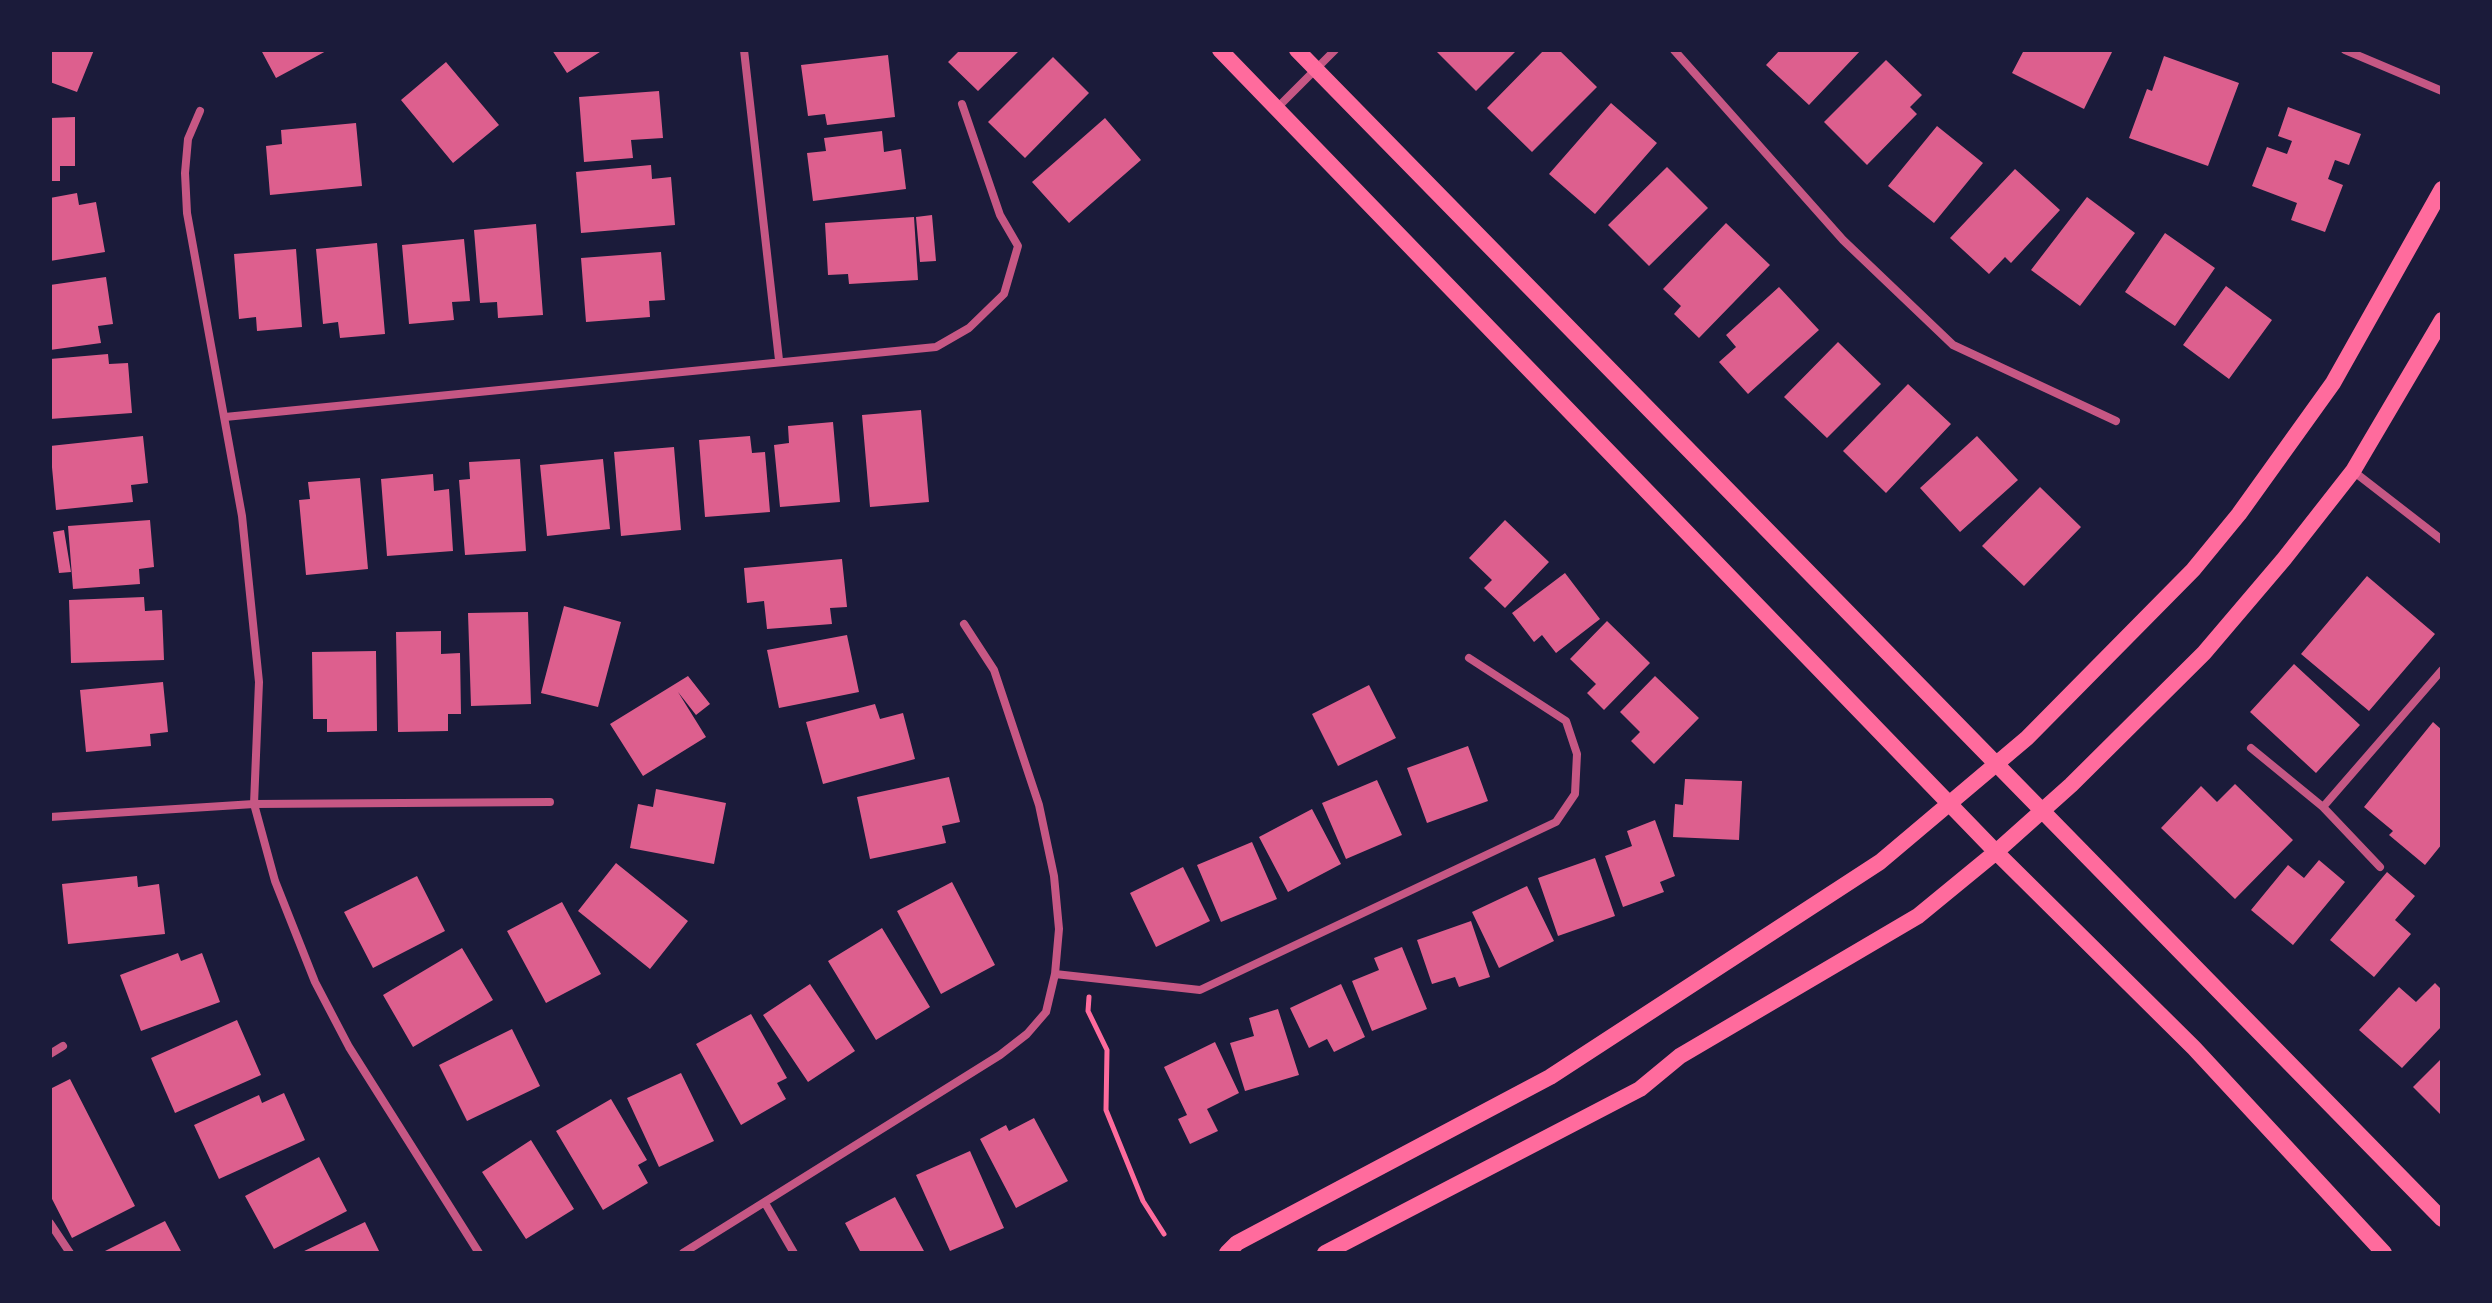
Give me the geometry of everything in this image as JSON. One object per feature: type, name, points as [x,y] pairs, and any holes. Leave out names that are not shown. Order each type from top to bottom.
[{"type":"main road","points":[[1220,50],[1996,852],[2194,1048],[2384,1253]]},
{"type":"main road","points":[[1297,50],[2442,1219]]},
{"type":"main road","points":[[1227,1253],[1237,1243],[1550,1077],[1880,862],[2027,738],[2193,570],[2239,514],[2333,383],[2442,189]]},
{"type":"main road","points":[[1325,1253],[1640,1089],[1680,1056],[1918,916],[1996,852],[2041,813],[2204,653],[2284,559],[2353,471],[2442,320]]},
{"type":"street","points":[[744,50],[779,360]]},
{"type":"street","points":[[1278,107],[1335,50]]},
{"type":"street","points":[[1674,50],[1843,240],[1953,345],[2116,421]]},
{"type":"street","points":[[2345,50],[2442,91]]},
{"type":"street","points":[[225,417],[779,360],[936,347],[969,328],[1004,294],[1018,246],[1000,215],[962,104]]},
{"type":"street","points":[[200,111],[188,139],[185,173],[187,213],[242,516],[259,682],[254,804],[275,881],[315,982],[349,1047],[479,1253]]},
{"type":"street","points":[[2353,471],[2442,540]]},
{"type":"street","points":[[683,1253],[1000,1055],[1027,1034],[1046,1012],[1055,974],[1059,929],[1054,876],[1039,805],[994,670],[964,624]]},
{"type":"street","points":[[1055,974],[1200,990],[1556,822],[1575,794],[1577,754],[1566,721],[1469,658]]},
{"type":"street","points":[[2323,807],[2442,670]]},
{"type":"street","points":[[2251,748],[2323,807],[2380,867]]},
{"type":"street","points":[[50,817],[254,804],[550,802]]},
{"type":"street","points":[[50,1054],[63,1046]]},
{"type":"street","points":[[765,1203],[794,1253]]},
{"type":"street","points":[[50,1223],[70,1253]]},
{"type":"path","points":[[1091,978],[1088,1011],[1107,1050],[1106,1110],[1143,1201],[1164,1234]]},
{"type":"building","points":[[50,50],[94,50],[77,92],[50,82]]},
{"type":"building","points":[[261,50],[328,50],[276,78]]},
{"type":"building","points":[[552,50],[603,50],[567,73]]},
{"type":"building","points":[[960,50],[1020,50],[978,91],[948,62]]},
{"type":"building","points":[[1435,50],[1517,50],[1476,91]]},
{"type":"building","points":[[1544,50],[1559,50],[1597,87],[1532,152],[1487,108]]},
{"type":"building","points":[[1780,50],[1861,50],[1809,105],[1766,65]]},
{"type":"building","points":[[2024,50],[2113,50],[2084,109],[2012,73]]},
{"type":"building","points":[[888,55],[895,117],[827,125],[825,114],[808,116],[801,65]]},
{"type":"building","points":[[2164,56],[2239,83],[2208,166],[2129,138],[2147,89],[2152,91]]},
{"type":"building","points":[[1053,57],[1089,93],[1025,158],[988,122]]},
{"type":"building","points":[[1886,60],[1922,95],[1910,107],[1917,114],[1867,165],[1824,122]]},
{"type":"building","points":[[446,62],[499,125],[453,163],[401,100]]},
{"type":"building","points":[[659,91],[663,138],[631,140],[633,158],[584,162],[579,97]]},
{"type":"building","points":[[1611,103],[1657,143],[1595,214],[1549,174]]},
{"type":"building","points":[[2288,107],[2361,134],[2349,165],[2335,160],[2328,179],[2343,185],[2325,232],[2291,220],[2297,203],[2252,186],[2267,147],[2287,154],[2292,141],[2278,136]]},
{"type":"building","points":[[75,117],[75,166],[60,166],[60,181],[50,181],[50,118]]},
{"type":"building","points":[[1105,118],[1141,160],[1069,223],[1032,182]]},
{"type":"building","points":[[356,123],[362,186],[270,195],[266,146],[282,144],[281,130]]},
{"type":"building","points":[[1937,126],[1983,163],[1934,223],[1888,186]]},
{"type":"building","points":[[882,131],[884,152],[901,149],[906,189],[813,201],[807,153],[826,151],[824,138]]},
{"type":"building","points":[[651,165],[652,179],[671,177],[675,225],[581,233],[576,172]]},
{"type":"building","points":[[1667,167],[1708,208],[1649,266],[1608,225]]},
{"type":"building","points":[[2015,169],[2060,210],[2011,263],[2005,257],[1989,274],[1950,238]]},
{"type":"building","points":[[77,193],[79,205],[96,202],[105,252],[50,261],[50,198]]},
{"type":"building","points":[[2087,197],[2135,233],[2080,306],[2031,270]]},
{"type":"building","points":[[932,215],[936,261],[920,262],[916,217]]},
{"type":"building","points":[[914,217],[918,280],[849,284],[848,274],[828,275],[825,223]]},
{"type":"building","points":[[1726,223],[1770,265],[1699,338],[1674,314],[1681,306],[1663,289]]},
{"type":"building","points":[[536,224],[543,315],[498,318],[497,302],[480,303],[474,230]]},
{"type":"building","points":[[2165,233],[2215,268],[2175,326],[2125,292]]},
{"type":"building","points":[[464,239],[470,301],[452,302],[454,320],[409,324],[402,245]]},
{"type":"building","points":[[377,243],[385,334],[340,338],[338,322],[323,324],[316,249]]},
{"type":"building","points":[[296,249],[302,327],[257,331],[256,317],[239,319],[234,254]]},
{"type":"building","points":[[661,252],[665,300],[649,301],[650,317],[586,322],[581,258]]},
{"type":"building","points":[[106,277],[113,324],[98,326],[101,343],[50,350],[50,285]]},
{"type":"building","points":[[2226,286],[2272,320],[2229,379],[2183,345]]},
{"type":"building","points":[[1779,287],[1819,330],[1748,394],[1719,362],[1736,347],[1726,335]]},
{"type":"building","points":[[1838,342],[1881,384],[1827,438],[1784,397]]},
{"type":"building","points":[[108,354],[109,364],[128,363],[132,413],[50,419],[50,359]]},
{"type":"building","points":[[1908,384],[1951,424],[1886,493],[1843,451]]},
{"type":"building","points":[[921,410],[929,502],[870,507],[862,415]]},
{"type":"building","points":[[833,422],[840,502],[780,507],[774,445],[789,443],[788,426]]},
{"type":"building","points":[[143,436],[148,483],[131,485],[133,502],[56,510],[50,446]]},
{"type":"building","points":[[750,436],[752,453],[765,452],[770,512],[705,517],[699,440]]},
{"type":"building","points":[[1977,436],[2018,480],[1960,532],[1920,488]]},
{"type":"building","points":[[674,447],[681,530],[621,536],[614,452]]},
{"type":"building","points":[[520,459],[526,551],[465,555],[459,480],[470,479],[469,462]]},
{"type":"building","points":[[603,459],[610,529],[547,536],[540,465]]},
{"type":"building","points":[[433,474],[434,491],[449,489],[453,551],[387,556],[381,479]]},
{"type":"building","points":[[360,478],[368,569],[306,575],[299,500],[310,499],[308,482]]},
{"type":"building","points":[[2040,487],[2081,527],[2024,586],[1982,546]]},
{"type":"building","points":[[150,520],[154,567],[139,569],[140,584],[73,589],[68,526]]},
{"type":"building","points":[[1505,520],[1549,562],[1505,608],[1484,588],[1492,580],[1469,558]]},
{"type":"building","points":[[64,530],[71,572],[59,573],[53,532]]},
{"type":"building","points":[[842,559],[847,607],[830,608],[832,624],[767,629],[764,601],[747,603],[744,568]]},
{"type":"building","points":[[1565,573],[1600,619],[1556,653],[1542,635],[1534,642],[1512,613]]},
{"type":"building","points":[[2367,576],[2435,634],[2369,711],[2301,654]]},
{"type":"building","points":[[144,597],[145,611],[162,610],[164,660],[71,663],[69,600]]},
{"type":"building","points":[[564,606],[621,622],[598,707],[541,693]]},
{"type":"building","points":[[528,612],[531,704],[471,706],[468,613]]},
{"type":"building","points":[[1607,621],[1650,663],[1604,710],[1587,693],[1596,684],[1570,659]]},
{"type":"building","points":[[441,631],[441,654],[460,653],[461,714],[448,714],[448,731],[398,732],[396,632]]},
{"type":"building","points":[[847,635],[859,692],[779,708],[767,650]]},
{"type":"building","points":[[376,651],[377,731],[327,732],[327,719],[313,719],[312,652]]},
{"type":"building","points":[[2294,664],[2360,725],[2316,773],[2250,712]]},
{"type":"building","points":[[688,676],[710,704],[696,715],[678,692],[706,737],[643,776],[610,724]]},
{"type":"building","points":[[1655,676],[1699,718],[1654,764],[1631,741],[1640,732],[1620,712]]},
{"type":"building","points":[[163,682],[168,732],[150,734],[151,746],[86,752],[80,690]]},
{"type":"building","points":[[1369,685],[1396,738],[1338,766],[1312,714]]},
{"type":"building","points":[[875,704],[880,719],[903,713],[915,759],[823,784],[806,722]]},
{"type":"building","points":[[2433,722],[2442,730],[2442,844],[2425,865],[2389,835],[2393,831],[2364,807]]},
{"type":"building","points":[[1468,746],[1488,801],[1427,823],[1407,768]]},
{"type":"building","points":[[949,777],[960,822],[942,826],[946,843],[870,859],[857,797]]},
{"type":"building","points":[[1685,779],[1742,781],[1739,840],[1673,837],[1675,804],[1683,805]]},
{"type":"building","points":[[1377,780],[1402,835],[1346,859],[1322,803]]},
{"type":"building","points":[[2235,784],[2293,840],[2235,899],[2161,828],[2201,786],[2217,802]]},
{"type":"building","points":[[656,789],[726,803],[714,864],[630,848],[638,804],[653,807]]},
{"type":"building","points":[[1312,809],[1341,864],[1288,892],[1259,837]]},
{"type":"building","points":[[1655,820],[1675,876],[1660,882],[1664,892],[1623,907],[1605,856],[1632,846],[1627,831]]},
{"type":"building","points":[[1252,842],[1277,899],[1221,922],[1197,865]]},
{"type":"building","points":[[1595,858],[1615,916],[1558,936],[1538,878]]},
{"type":"building","points":[[2319,860],[2345,882],[2293,945],[2251,910],[2288,865],[2304,878]]},
{"type":"building","points":[[616,863],[688,921],[650,969],[578,911]]},
{"type":"building","points":[[1183,867],[1210,921],[1156,947],[1130,893]]},
{"type":"building","points":[[2387,872],[2415,896],[2395,920],[2411,934],[2374,977],[2330,940]]},
{"type":"building","points":[[137,876],[138,887],[159,884],[165,934],[68,944],[62,884]]},
{"type":"building","points":[[417,876],[445,931],[373,968],[344,912]]},
{"type":"building","points":[[952,882],[995,965],[941,994],[897,911]]},
{"type":"building","points":[[1527,886],[1554,941],[1499,968],[1472,912]]},
{"type":"building","points":[[562,902],[601,974],[546,1003],[507,931]]},
{"type":"building","points":[[1471,921],[1490,977],[1459,987],[1455,977],[1432,984],[1417,940]]},
{"type":"building","points":[[882,928],[930,1007],[876,1040],[828,961]]},
{"type":"building","points":[[1402,947],[1427,1009],[1372,1031],[1352,981],[1379,970],[1374,958]]},
{"type":"building","points":[[462,948],[493,1000],[413,1047],[383,995]]},
{"type":"building","points":[[178,953],[181,961],[202,953],[220,1002],[141,1031],[120,975]]},
{"type":"building","points":[[2435,983],[2442,990],[2442,1026],[2402,1068],[2359,1030],[2399,987],[2416,1002]]},
{"type":"building","points":[[810,984],[855,1051],[808,1082],[763,1015]]},
{"type":"building","points":[[1341,984],[1365,1037],[1334,1052],[1327,1039],[1309,1048],[1290,1008]]},
{"type":"building","points":[[1278,1009],[1299,1075],[1245,1091],[1230,1043],[1254,1036],[1249,1018]]},
{"type":"building","points":[[751,1014],[787,1078],[777,1083],[786,1099],[741,1125],[696,1044]]},
{"type":"building","points":[[237,1020],[261,1075],[175,1113],[151,1058]]},
{"type":"building","points":[[512,1029],[540,1086],[467,1121],[439,1065]]},
{"type":"building","points":[[1215,1042],[1239,1093],[1207,1109],[1218,1131],[1190,1144],[1178,1119],[1187,1115],[1164,1067]]},
{"type":"building","points":[[2442,1058],[2442,1116],[2413,1087]]},
{"type":"building","points":[[681,1073],[714,1141],[659,1167],[627,1098]]},
{"type":"building","points":[[70,1079],[135,1206],[72,1238],[50,1195],[50,1089]]},
{"type":"building","points":[[284,1093],[305,1140],[219,1179],[194,1125],[259,1095],[262,1103]]},
{"type":"building","points":[[611,1099],[647,1160],[638,1165],[648,1183],[603,1210],[556,1131]]},
{"type":"building","points":[[1034,1118],[1068,1181],[1016,1208],[980,1139],[1006,1125],[1009,1131]]},
{"type":"building","points":[[531,1140],[574,1209],[526,1239],[482,1172]]},
{"type":"building","points":[[970,1151],[1004,1228],[950,1251],[916,1175]]},
{"type":"building","points":[[319,1157],[347,1211],[274,1249],[245,1196]]},
{"type":"building","points":[[895,1197],[925,1253],[861,1253],[845,1223]]},
{"type":"building","points":[[165,1221],[182,1253],[101,1253]]},
{"type":"building","points":[[365,1222],[380,1253],[300,1253]]}]
